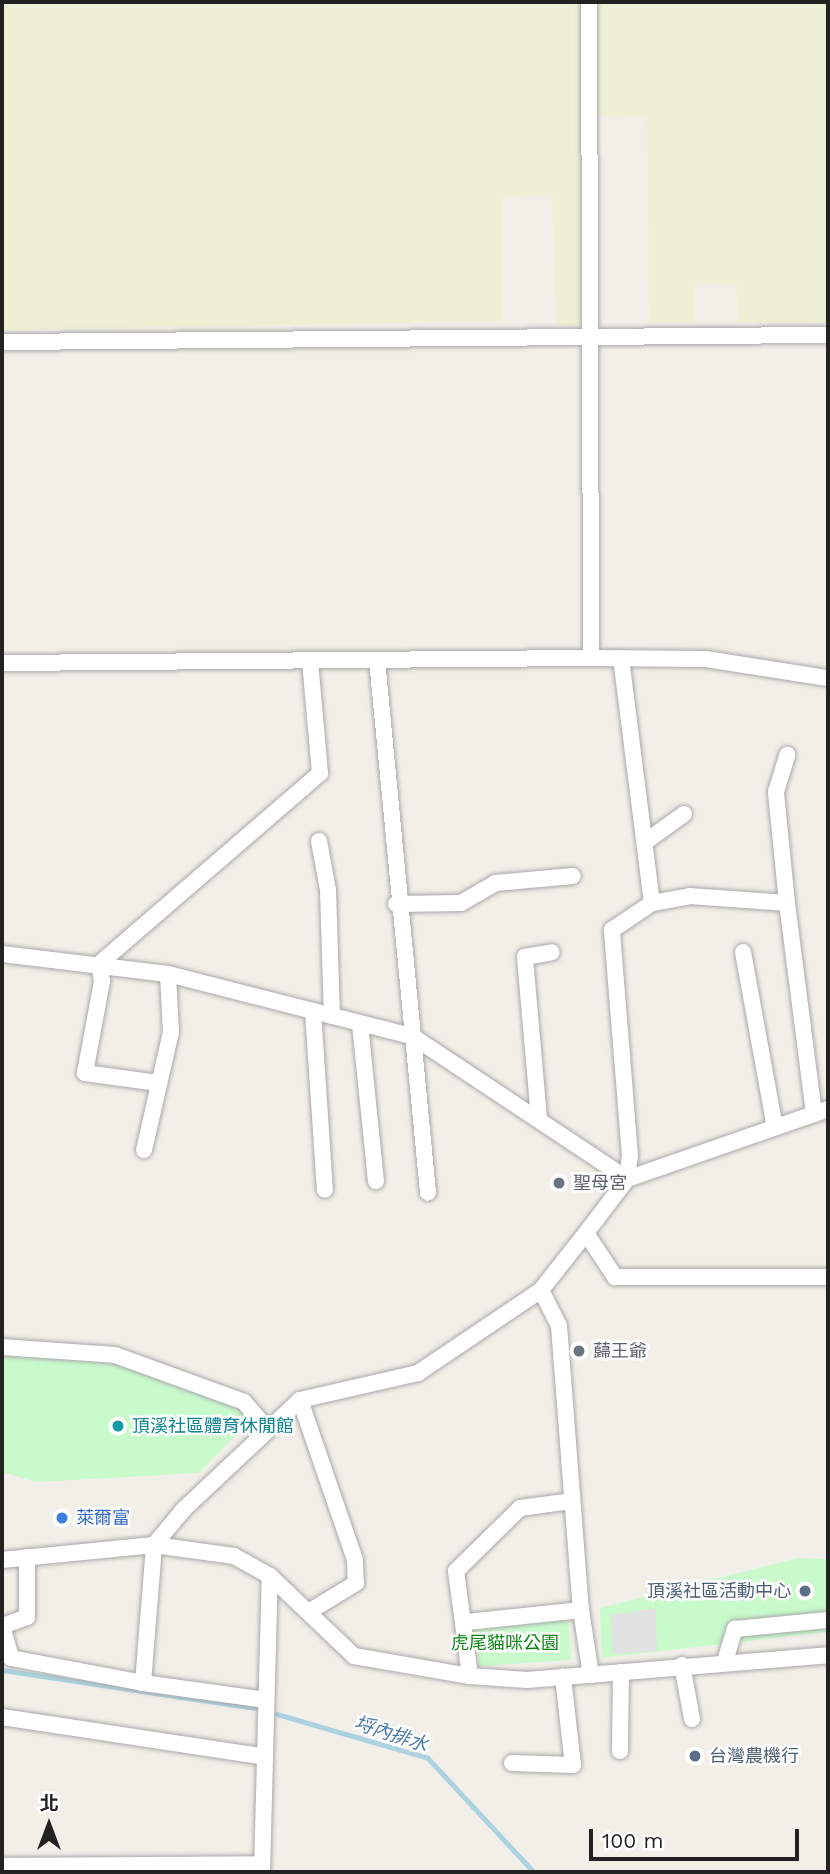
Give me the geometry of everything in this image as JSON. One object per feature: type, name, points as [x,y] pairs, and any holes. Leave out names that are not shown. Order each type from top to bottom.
[{"type":"street","points":[[589,2],[591,658]]},
{"type":"street","points":[[2,342],[828,335]]},
{"type":"street","points":[[621,658],[637,819],[645,842],[652,903]]},
{"type":"street","points":[[2,663],[706,659],[828,678]]},
{"type":"street","points":[[377,660],[396,904],[428,1193]]},
{"type":"street","points":[[99,964],[320,773],[310,661]]},
{"type":"street","points":[[143,1683],[147,1574],[155,1545],[267,1428],[300,1400],[418,1373],[541,1290],[627,1179],[774,1123],[821,1111],[787,903],[776,792],[787,755]]},
{"type":"street","points":[[645,842],[684,814]]},
{"type":"street","points":[[318,841],[328,890],[332,1016]]},
{"type":"street","points":[[396,904],[461,903],[495,883],[573,876]]},
{"type":"street","points":[[627,1179],[612,930],[652,903],[690,896],[787,903]]},
{"type":"street","points":[[539,1118],[525,957],[552,952]]},
{"type":"street","points":[[743,952],[774,1123]]},
{"type":"street","points":[[2,954],[168,974],[412,1036],[627,1179]]},
{"type":"street","points":[[99,964],[103,981],[85,1073],[158,1083]]},
{"type":"street","points":[[144,1150],[171,1032],[168,974]]},
{"type":"street","points":[[313,1011],[325,1190]]},
{"type":"street","points":[[360,1024],[376,1181]]},
{"type":"street","points":[[586,1233],[615,1277],[828,1277]]},
{"type":"street","points":[[541,1290],[559,1326],[570,1501],[581,1610],[591,1675]]},
{"type":"street","points":[[2,1347],[115,1355],[244,1402],[267,1428]]},
{"type":"street","points":[[300,1400],[355,1560],[356,1583],[310,1611]]},
{"type":"street","points":[[470,1676],[467,1622],[456,1571],[520,1508],[570,1501]]},
{"type":"street","points":[[2,1560],[155,1545],[233,1556],[270,1576],[310,1611],[354,1656],[470,1676],[563,1677],[725,1661],[828,1655]]},
{"type":"street","points":[[27,1557],[27,1617],[2,1626],[11,1658],[143,1683],[266,1700]]},
{"type":"street","points":[[2,1866],[61,1869],[262,1868],[270,1576]]},
{"type":"street","points":[[467,1622],[581,1610]]},
{"type":"street","points":[[725,1661],[735,1629],[828,1620]]},
{"type":"street","points":[[682,1665],[692,1719]]},
{"type":"street","points":[[620,1751],[621,1671]]},
{"type":"street","points":[[512,1763],[573,1765],[563,1677]]},
{"type":"street","points":[[2,1717],[265,1757]]},
{"type":"green space","points":[[2,2],[828,2],[828,322],[738,323],[736,284],[695,283],[695,323],[649,322],[647,117],[581,115],[583,327],[556,324],[552,195],[503,197],[503,321],[2,330]]},
{"type":"green space","points":[[2,1352],[118,1365],[234,1404],[251,1420],[199,1473],[36,1482],[2,1472]]},
{"type":"green space","name":"虎尾貓咪公園","points":[[799,1558],[828,1559],[828,1632],[602,1658],[600,1608]]},
{"type":"green space","name":"虎尾貓咪公園","points":[[568,1616],[571,1660],[479,1666],[476,1622]]},
{"type":"shaded area","points":[[656,1608],[657,1651],[613,1654],[611,1615]]},
{"type":"waterway","name":"埒內排水","points":[[2,1670],[255,1708]]},
{"type":"waterway","name":"埒內排水","points":[[277,1714],[428,1758],[534,1872]]},
{"type":"place","name":"聖母宮","points":[[559,1183]]},
{"type":"place","name":"蘬王爺","points":[[579,1351]]},
{"type":"place","name":"頂溪社區體育休閒館","points":[[118,1426]]},
{"type":"place","name":"萊爾富","points":[[62,1518]]},
{"type":"place","name":"頂溪社區活動中心","points":[[805,1591]]},
{"type":"place","name":"台灣農機行","points":[[695,1756]]}]
